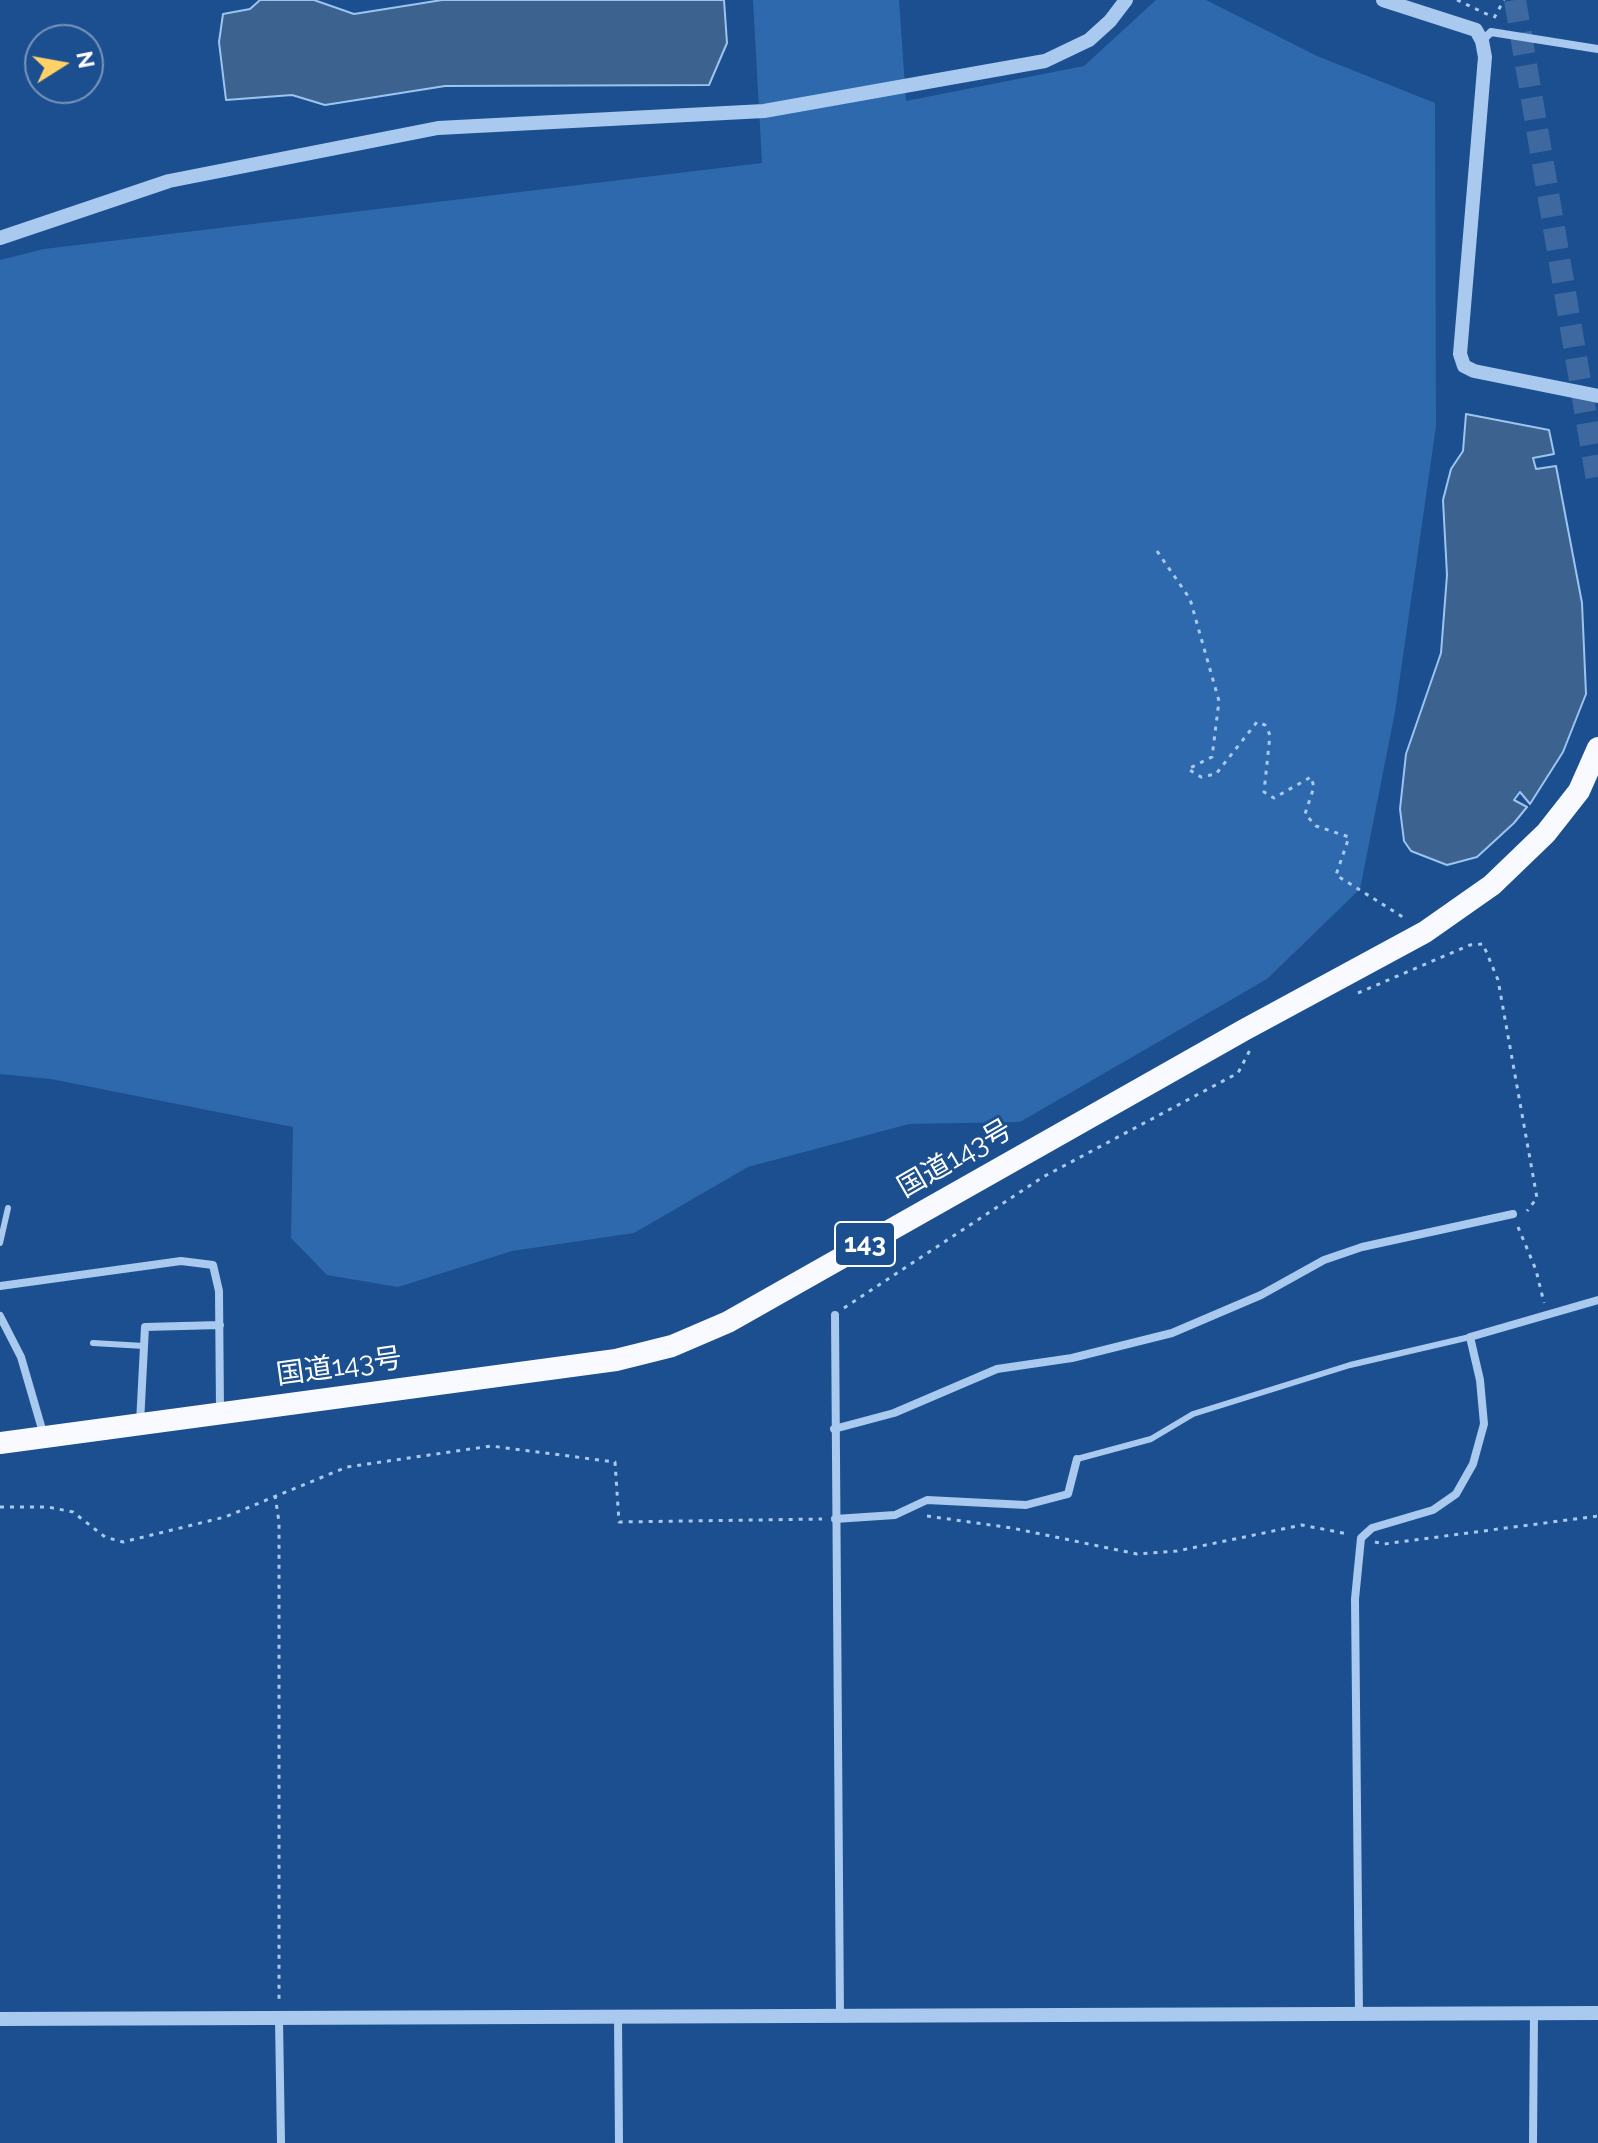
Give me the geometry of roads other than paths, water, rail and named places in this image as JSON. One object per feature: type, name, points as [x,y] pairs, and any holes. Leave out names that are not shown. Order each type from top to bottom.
[{"type":"highway","name":"国道143号","points":[[0,1443],[616,1360],[672,1346],[728,1322],[1244,1030],[1425,932],[1492,885],[1588,796],[1598,748]]},
{"type":"street","points":[[0,238],[181,177],[438,128],[764,111],[1045,61],[1089,40],[1110,21],[1126,0]]},
{"type":"street","points":[[1383,0],[1476,30],[1482,41],[1485,57],[1460,354],[1464,366],[1474,371],[1598,396]]},
{"type":"street","points":[[1482,41],[1491,32],[1598,49]]},
{"type":"street","points":[[834,1429],[894,1413],[997,1369],[1072,1358],[1172,1333],[1261,1295],[1324,1260],[1362,1247],[1513,1214]]},
{"type":"street","points":[[0,1286],[181,1261],[213,1265],[219,1291],[220,1413]]},
{"type":"street","points":[[1359,2015],[1355,1599],[1361,1538],[1372,1528],[1433,1510],[1456,1494],[1473,1464],[1484,1424],[1480,1380],[1470,1337],[1598,1300]]},
{"type":"street","points":[[835,1315],[840,2017]]},
{"type":"street","points":[[0,1316],[21,1357],[44,1437]]},
{"type":"street","points":[[140,1424],[145,1327],[220,1325]]},
{"type":"street","points":[[835,1519],[895,1515],[927,1500],[1026,1505],[1068,1494],[1077,1459]]},
{"type":"street","points":[[0,2019],[1598,2013]]},
{"type":"street","points":[[1533,2143],[1534,2014]]},
{"type":"street","points":[[618,2018],[619,2143]]},
{"type":"street","points":[[279,2019],[281,2143]]},
{"type":"lane","points":[[0,1243],[8,1208]]},
{"type":"lane","points":[[1077,1459],[1151,1439],[1193,1414],[1350,1365],[1470,1337]]},
{"type":"lane","points":[[93,1343],[144,1346]]},
{"type":"tunnel","points":[[1515,0],[1598,486]]}]
